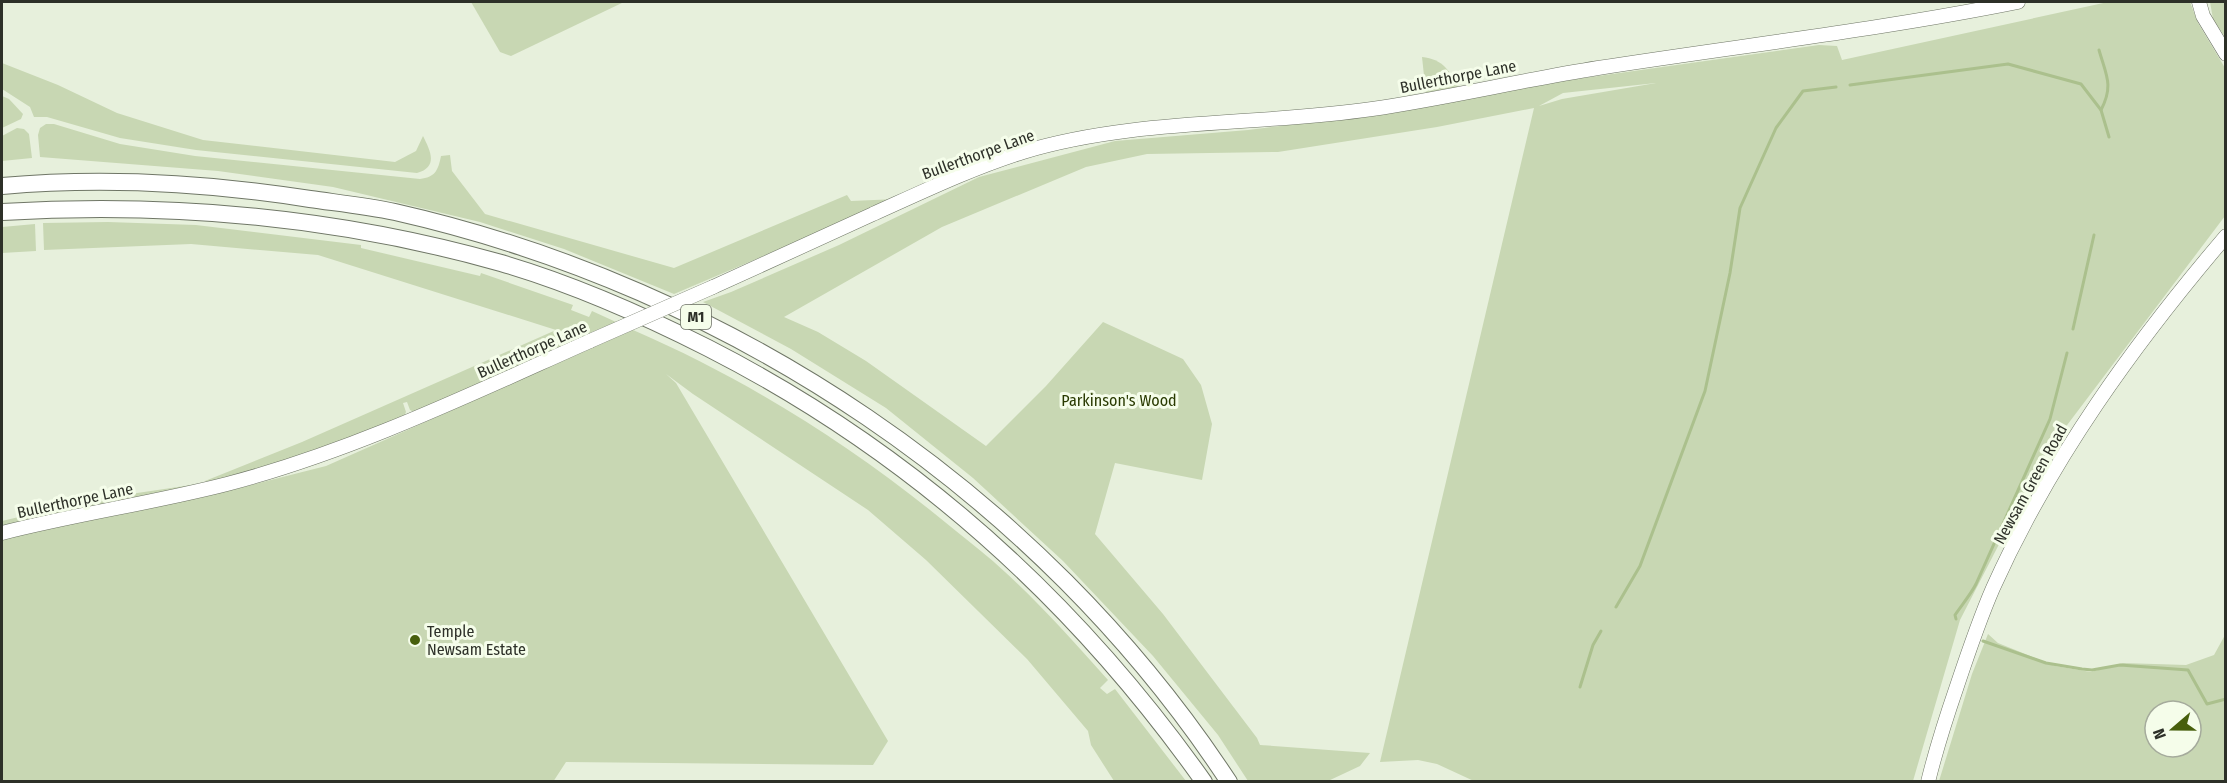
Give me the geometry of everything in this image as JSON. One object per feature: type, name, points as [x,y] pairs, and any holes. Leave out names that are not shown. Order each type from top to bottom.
[{"type":"highway","name":"M1","points":[[2,186],[68,183],[184,184],[256,190],[393,212],[486,236],[575,266],[702,319],[790,368],[872,420],[938,468],[1033,548],[1119,639],[1178,710],[1229,782]]},
{"type":"highway","name":"M1","points":[[2,212],[123,207],[274,218],[345,228],[411,240],[502,264],[580,290],[660,324],[761,375],[840,424],[915,477],[987,537],[1038,584],[1095,644],[1164,725],[1204,782]]},
{"type":"street","name":"Bullerthorpe Lane","points":[[2,533],[58,518],[169,499],[229,483],[377,434],[962,175],[1024,152],[1131,131],[1373,109],[1529,79],[1854,31],[2018,2]]},
{"type":"street","points":[[2199,2],[2203,16],[2226,54]]},
{"type":"street","name":"Newsam Green Road","points":[[1928,782],[1938,740],[1975,631],[1993,588],[2042,491],[2100,397],[2147,333],[2226,236]]},
{"type":"green space","points":[[471,2],[624,2],[511,56],[500,52]]},
{"type":"green space","name":"Parkinson's Wood","points":[[2108,2],[2190,2],[2198,23],[2225,68],[2225,216],[2046,453],[1960,620],[1913,781],[1476,782],[1437,764],[1418,760],[1380,762],[1534,108],[1437,127],[1278,152],[1147,154],[1086,167],[942,227],[784,317],[818,332],[866,361],[986,446],[1046,386],[1103,322],[1183,359],[1201,385],[1212,424],[1202,480],[1115,463],[1095,534],[1163,614],[1260,745],[1370,753],[1360,766],[1328,781],[1248,781],[1218,735],[1153,656],[1063,561],[973,478],[886,408],[791,349],[703,302],[839,245],[979,177],[1115,141],[1248,130],[1398,111],[1541,84],[1819,45],[1837,46],[1842,60]],"holes":[[[1656,83],[1562,99],[1539,106],[1563,93]]]},
{"type":"green space","points":[[2210,2],[2225,2],[2225,37],[2213,19]]},
{"type":"green space","points":[[1422,57],[1441,63],[1459,89],[1426,94]]},
{"type":"green space","points":[[2,63],[58,85],[117,113],[203,140],[395,162],[416,151],[423,136],[431,158],[428,167],[417,173],[196,150],[120,138],[47,117],[34,117],[30,107],[2,89]]},
{"type":"green space","points":[[2,96],[9,99],[23,114],[21,119],[2,128]]},
{"type":"green space","points":[[46,124],[54,124],[120,144],[195,156],[420,179],[429,177],[435,172],[441,156],[450,155],[452,171],[485,214],[674,268],[847,195],[851,201],[897,199],[674,294],[564,249],[480,222],[333,187],[218,171],[40,157],[38,135],[40,128]]},
{"type":"green space","points":[[17,128],[24,129],[29,134],[32,158],[2,161],[2,136]]},
{"type":"green space","points":[[108,222],[196,225],[361,245],[361,248],[480,276],[481,273],[573,305],[571,310],[589,317],[592,311],[616,322],[416,413],[410,410],[407,402],[403,403],[406,412],[403,419],[315,452],[211,484],[205,481],[302,442],[556,330],[318,255],[191,244],[44,250],[43,223]]},
{"type":"green space","points":[[35,224],[36,251],[2,253],[2,227]]},
{"type":"green space","name":"Temple Newsam Estate","points":[[633,330],[719,371],[802,419],[880,472],[981,551],[1032,598],[1108,680],[1100,688],[1107,694],[1115,689],[1186,781],[1114,781],[1091,745],[1088,731],[1027,659],[926,560],[868,510],[666,374],[676,383],[888,741],[873,765],[566,762],[553,782],[2,782],[2,540],[48,527],[203,497],[326,466]]},
{"type":"green space","points":[[198,484],[2,529],[2,521],[90,500]]},
{"type":"green space","points":[[1988,634],[1998,643],[2055,666],[2091,672],[2123,663],[2186,665],[2214,655],[2225,635],[2225,781],[1939,781],[1972,674]]},
{"type":"waterway","points":[[2099,50],[2108,87],[2101,110]]},
{"type":"waterway","points":[[1850,85],[2008,64],[2081,84],[2101,110],[2109,137]]},
{"type":"waterway","points":[[1616,607],[1640,566],[1705,391],[1730,273],[1740,208],[1776,128],[1803,91],[1836,87]]},
{"type":"waterway","points":[[2073,329],[2094,235]]},
{"type":"waterway","points":[[1956,619],[1955,615],[1976,584],[2050,419],[2067,353]]},
{"type":"waterway","points":[[1580,687],[1593,645],[1601,631]]},
{"type":"waterway","points":[[1983,641],[2046,663],[2082,669],[2092,670],[2120,665],[2188,670],[2207,704],[2226,699]]},
{"type":"place","name":"Temple Newsam Estate","points":[[415,640]]}]
